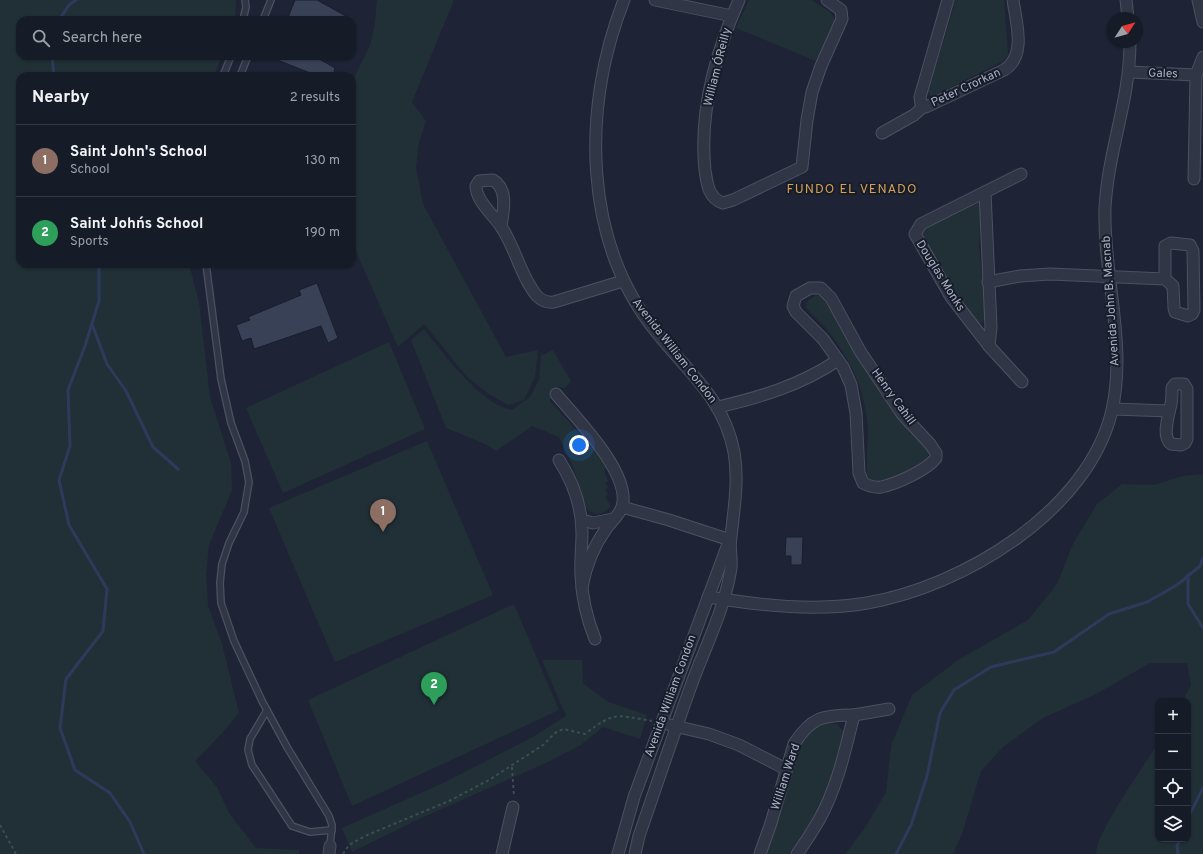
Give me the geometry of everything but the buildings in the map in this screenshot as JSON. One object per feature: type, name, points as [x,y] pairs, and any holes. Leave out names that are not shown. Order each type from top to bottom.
[{"type":"street","name":"Avenida William Condon","points":[[624,0],[610,40],[602,78],[597,128],[596,150],[602,214],[610,248],[622,281],[635,304],[656,333],[703,385],[718,407],[728,430],[736,464],[735,509],[730,540],[731,566],[724,600],[676,726],[639,836],[635,854]]},
{"type":"street","name":"William O´Reilly","points":[[655,0],[732,16]]},
{"type":"street","name":"William O´Reilly","points":[[739,0],[732,16],[712,80],[704,132],[704,162],[707,182],[713,198],[723,202],[734,200],[802,167],[807,120],[812,92],[821,66],[842,19],[841,10],[827,0]]},
{"type":"street","name":"Peter Crorkan","points":[[924,106],[921,104],[920,97],[948,0]]},
{"type":"street","name":"Peter Crorkan","points":[[882,133],[914,115],[924,106],[932,106],[1004,70],[1012,64],[1018,50],[1013,0]]},
{"type":"street","points":[[1126,0],[1127,12]]},
{"type":"street","points":[[1198,0],[1203,22]]},
{"type":"street","name":"Avenida John B. Macnab","points":[[708,597],[724,600],[814,607],[847,606],[906,594],[960,573],[1014,540],[1062,500],[1080,478],[1094,457],[1107,428],[1113,409],[1116,380],[1115,338],[1105,230],[1106,189],[1129,72],[1130,48]]},
{"type":"street","points":[[1194,179],[1196,75],[1203,57]]},
{"type":"street","name":"Gales","points":[[1129,72],[1196,75]]},
{"type":"street","name":"Douglas Monks","points":[[1021,174],[921,224],[915,234],[951,297],[989,346],[1022,382]]},
{"type":"street","points":[[985,192],[991,327],[989,346]]},
{"type":"street","points":[[501,227],[524,274],[535,293],[542,300],[554,302],[622,281]]},
{"type":"street","points":[[988,282],[1020,276],[1050,274],[1165,279],[1173,286],[1174,308],[1176,312],[1179,315],[1190,316],[1194,310],[1193,251],[1190,245],[1170,242],[1165,246],[1165,279]]},
{"type":"street","name":"Henry Cahill","points":[[810,288],[821,288],[831,298],[860,351],[902,414],[934,449],[936,458],[933,463],[910,476],[880,487],[870,487],[863,484],[859,473],[856,413],[851,385],[838,360],[823,339],[796,312],[793,306],[796,296],[810,288]]},
{"type":"street","points":[[718,407],[764,396],[820,372],[838,360]]},
{"type":"street","points":[[1176,384],[1184,384],[1187,389],[1187,439],[1183,444],[1172,444],[1168,440],[1167,422],[1169,411],[1172,404],[1172,386],[1176,384]]},
{"type":"street","points":[[556,394],[610,461],[621,488],[622,507],[591,556],[585,569],[582,587]]},
{"type":"street","points":[[1113,409],[1169,411]]},
{"type":"street","points":[[559,460],[572,482],[582,520],[582,587],[586,614],[595,639]]},
{"type":"street","points":[[622,507],[669,520],[730,540]]},
{"type":"street","points":[[582,520],[593,523],[613,519]]},
{"type":"street","name":"Avenida William Condon","points":[[618,854],[632,804],[730,540]]},
{"type":"street","name":"William Ward","points":[[760,854],[771,823],[794,744],[811,722],[824,717],[854,715],[889,709]]},
{"type":"street","points":[[797,854],[819,820],[827,803],[838,776],[854,715]]},
{"type":"street","points":[[661,723],[709,734],[739,745],[786,769]]},
{"type":"street","points":[[502,854],[513,807]]},
{"type":"lane","points":[[244,16],[246,7],[245,0]]},
{"type":"lane","points":[[265,16],[271,0]]},
{"type":"lane","points":[[225,72],[229,60]]},
{"type":"lane","points":[[242,72],[246,60]]},
{"type":"lane","points":[[207,268],[223,390],[231,423],[245,461],[249,482],[244,512],[229,543],[222,564],[220,583],[224,613],[234,641],[267,710],[331,820],[332,830],[329,850]]},
{"type":"lane","points":[[267,710],[250,738],[248,750],[252,765],[292,826],[310,832],[332,830]]},
{"type":"path","points":[[343,854],[349,845],[365,836],[449,801],[512,766],[543,744],[555,733],[563,729],[585,734],[604,719],[617,715],[661,723]]},
{"type":"path","points":[[512,766],[513,807]]},
{"type":"path","points":[[0,825],[16,854]]},
{"type":"shaded area","points":[[0,0],[236,0],[235,16],[16,16],[16,60],[220,60],[216,72],[16,72],[16,268],[190,268],[199,302],[210,397],[231,463],[232,490],[209,545],[206,575],[208,605],[222,644],[239,713],[195,761],[217,787],[229,813],[256,848],[299,850],[299,854],[0,854]]},
{"type":"shaded area","points":[[377,0],[454,0],[412,102],[426,121],[419,142],[416,167],[423,204],[506,357],[538,350],[535,377],[524,400],[508,405],[489,394],[468,378],[424,324],[398,347],[356,251],[356,74],[370,46],[375,24]]},
{"type":"shaded area","points":[[749,0],[811,0],[830,12],[834,18],[834,25],[816,61],[736,28]]},
{"type":"shaded area","points":[[956,0],[1004,0],[1008,55],[1003,61],[932,97],[928,92]]},
{"type":"shaded area","points":[[978,203],[981,207],[979,247],[986,318],[979,324],[956,297],[921,237],[921,231],[927,224],[954,215]]},
{"type":"shaded area","points":[[817,295],[826,300],[841,329],[872,381],[898,419],[928,450],[928,456],[926,459],[905,472],[878,481],[871,479],[867,475],[868,430],[867,416],[861,390],[844,354],[837,343],[806,307],[807,301]]},
{"type":"shaded area","points":[[424,329],[452,364],[476,389],[488,399],[500,406],[512,410],[531,396],[539,380],[541,356],[553,350],[571,381],[565,388],[555,388],[551,394],[550,401],[609,466],[604,470],[608,481],[605,483],[608,487],[605,490],[608,494],[605,497],[611,506],[600,514],[590,512],[587,509],[571,462],[559,437],[532,426],[496,451],[485,444],[446,428],[411,340]]},
{"type":"shaded area","points":[[389,342],[425,429],[283,493],[246,408]]},
{"type":"shaded area","points":[[427,441],[493,595],[335,662],[269,508]]},
{"type":"shaded area","points":[[1203,475],[1203,854],[1096,854],[1098,844],[1112,815],[1155,748],[1155,842],[1191,842],[1191,698],[1184,698],[1191,685],[1187,663],[1150,663],[1098,693],[1043,718],[1003,747],[981,771],[962,834],[953,854],[845,854],[865,828],[886,792],[891,746],[912,695],[958,660],[1028,620],[1057,584],[1073,544],[1097,504],[1122,484],[1154,485],[1183,476]]},
{"type":"shaded area","points":[[514,604],[559,710],[352,806],[308,700]]},
{"type":"shaded area","points":[[542,660],[582,660],[583,683],[608,702],[647,715],[640,739],[603,727],[581,745],[548,762],[419,819],[352,852],[342,828],[441,784],[531,738],[566,716]]},
{"type":"shaded area","points":[[830,723],[837,724],[844,732],[830,781],[816,812],[799,841],[788,854],[764,854],[783,787],[796,753],[804,739],[813,729]]},
{"type":"waterway","points":[[62,16],[69,5],[76,0]]},
{"type":"waterway","points":[[52,60],[54,72]]},
{"type":"waterway","points":[[99,268],[99,301],[85,346],[68,390],[70,446],[59,480],[69,525],[107,589],[103,631],[66,679],[60,728],[75,770],[110,793],[130,822],[144,854]]},
{"type":"waterway","points":[[92,324],[107,364],[126,391],[153,447],[178,469]]},
{"type":"waterway","points":[[896,854],[911,825],[927,776],[940,713],[954,690],[991,667],[1054,652],[1109,614],[1147,602],[1177,585],[1200,566],[1203,558]]},
{"type":"waterway","points":[[1188,575],[1188,604],[1203,628]]},
{"type":"waterway","points":[[1191,812],[1203,788]]},
{"type":"waterway","points":[[1178,854],[1177,846],[1179,842]]},
{"type":"place","name":"Saint John's School","points":[[383,532]]},
{"type":"place","name":"Saint John´s School","points":[[434,705]]},
{"type":"district","name":"FUNDO EL VENADO","points":[[852,190]]}]
